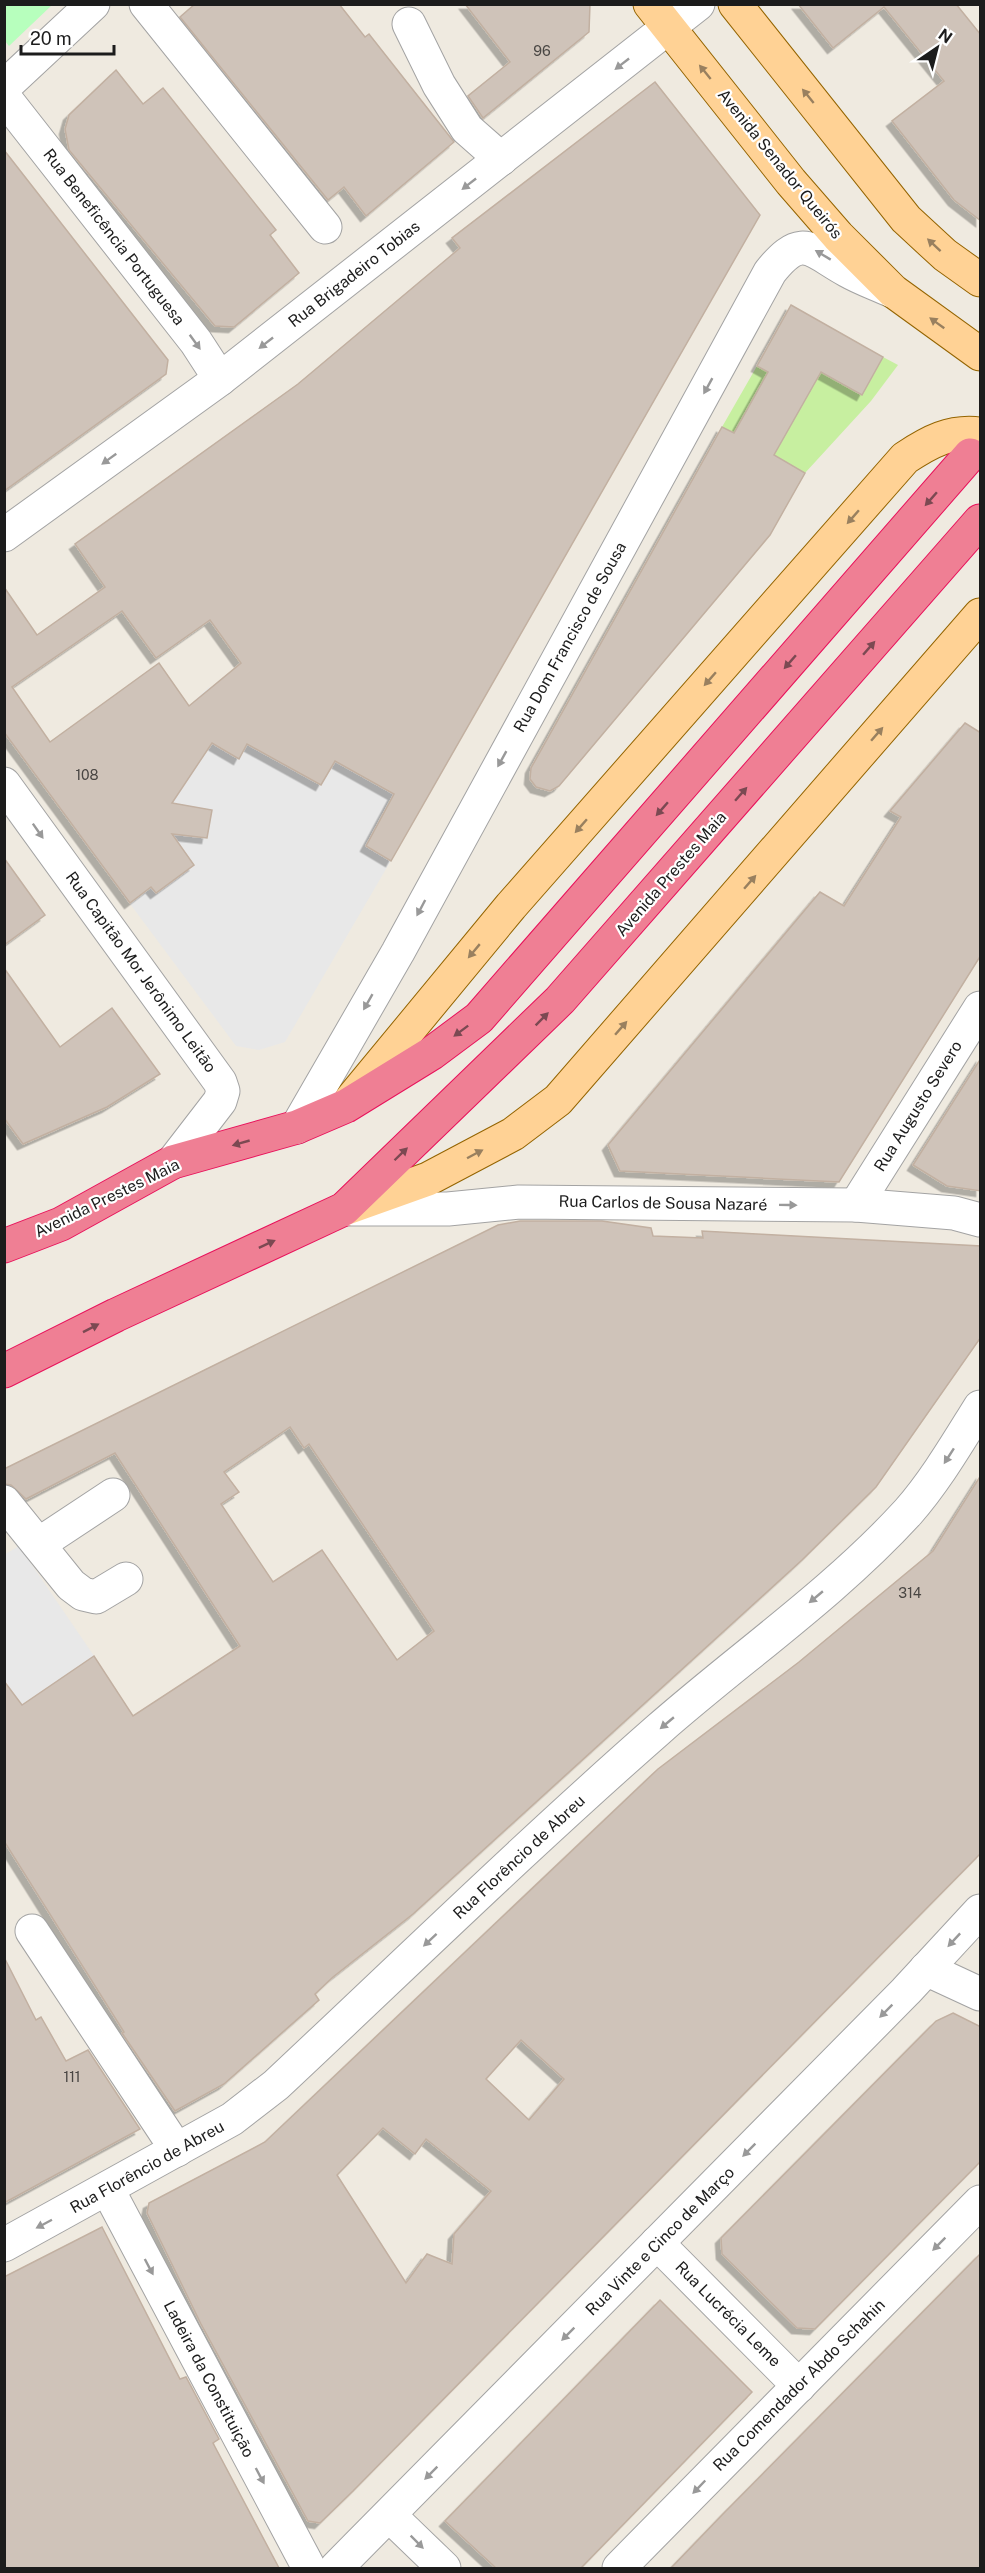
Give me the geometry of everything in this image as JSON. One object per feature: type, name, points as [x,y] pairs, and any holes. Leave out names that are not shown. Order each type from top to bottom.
[{"type":"highway","name":"Avenida Prestes Maia","points":[[4,1246],[61,1224],[174,1162],[297,1127],[346,1106],[432,1053],[479,1018],[975,445]]},
{"type":"highway","name":"Avenida Prestes Maia","points":[[4,1371],[116,1315],[344,1209],[561,1000],[981,521]]},
{"type":"main road","points":[[735,4],[906,219],[945,255],[981,280]]},
{"type":"main road","name":"Avenida Senador Queirós","points":[[659,16],[791,182],[838,236],[893,291],[981,354]]},
{"type":"main road","name":"Avenida Prestes Maia","points":[[346,1106],[511,906],[905,458],[934,440],[948,435],[975,445]]},
{"type":"main road","name":"Avenida Prestes Maia","points":[[344,1209],[428,1179],[513,1134],[558,1101],[981,615]]},
{"type":"main road","name":"Avenida Prestes Maia","points":[[4,1386],[39,1354]]},
{"type":"street","points":[[4,87],[93,4]]},
{"type":"street","points":[[146,4],[325,226]]},
{"type":"street","name":"Rua Brigadeiro Tobias","points":[[4,534],[220,379],[501,159],[659,16],[698,4]]},
{"type":"street","points":[[410,24],[439,85],[467,129],[501,159]]},
{"type":"street","name":"Rua Beneficência Portuguesa","points":[[4,97],[196,342],[220,379]]},
{"type":"street","name":"Rua Dom Francisco de Sousa","points":[[297,1127],[398,952],[770,272],[784,255],[796,248],[808,247],[848,271],[893,291]]},
{"type":"street","name":"Rua Capitão Mor Jerônimo Leitão","points":[[4,784],[220,1082],[223,1091],[220,1101],[174,1162]]},
{"type":"street","name":"Rua Augusto Severo","points":[[856,1205],[981,1008]]},
{"type":"street","name":"Rua Carlos de Sousa Nazaré","points":[[344,1209],[448,1209],[519,1202],[856,1205],[954,1213],[981,1220]]},
{"type":"street","name":"Rua Florêncio de Abreu","points":[[4,2245],[108,2190],[232,2119],[276,2085],[592,1789],[660,1728],[864,1557],[909,1510],[945,1462],[981,1407]]},
{"type":"street","points":[[39,1544],[113,1495]]},
{"type":"street","points":[[4,1502],[71,1585],[83,1594],[96,1597],[126,1579]]},
{"type":"street","name":"Rua Vinte e Cinco de Março","points":[[336,2568],[981,1911]]},
{"type":"street","points":[[32,1931],[177,2150]]},
{"type":"street","points":[[926,1969],[981,1994]]},
{"type":"street","name":"Ladeira da Constituição","points":[[108,2190],[309,2568]]},
{"type":"street","name":"Rua Comendador Abdo Schahin","points":[[619,2568],[981,2202]]},
{"type":"street","name":"Rua Lucrécia Leme","points":[[657,2243],[799,2386]]},
{"type":"street","points":[[389,2515],[444,2568]]},
{"type":"green space","points":[[4,5],[52,5],[9,46],[5,41]]},
{"type":"green space","points":[[883,357],[898,365],[871,401],[805,473],[722,427],[757,366],[768,372],[821,372],[861,395]]},
{"type":"shaded area","points":[[209,687],[421,809],[285,1042],[259,1050],[236,1046],[119,889],[176,847],[132,783],[173,721]]},
{"type":"shaded area","points":[[19,1546],[94,1656],[22,1705],[5,1681],[4,1555]]},
{"type":"building","points":[[195,4],[339,4],[365,37],[369,34],[454,142],[366,216],[344,187],[328,200],[180,17]]},
{"type":"building","points":[[465,4],[590,4],[589,32],[483,118],[468,96],[510,62]]},
{"type":"building","points":[[798,4],[956,4],[981,35],[981,221],[954,200],[892,121],[944,81],[884,7],[833,48]]},
{"type":"building","points":[[116,70],[143,104],[163,88],[276,230],[270,235],[299,273],[234,327],[215,326],[69,150],[65,129],[69,115]]},
{"type":"building","points":[[655,82],[760,215],[391,861],[366,846],[394,794],[335,761],[321,785],[247,744],[239,759],[212,743],[172,803],[212,810],[207,838],[172,834],[194,865],[156,893],[151,887],[130,903],[4,732],[4,587],[37,635],[105,587],[75,544],[298,384],[460,248],[452,238]],"holes":[[[122,611],[156,658],[210,620],[241,663],[189,706],[159,663],[50,742],[12,687]]]},
{"type":"building","points":[[4,150],[168,360],[166,374],[4,491]]},
{"type":"building","points":[[791,305],[883,357],[862,395],[821,372],[774,455],[805,473],[770,535],[559,786],[550,791],[536,787],[530,779],[531,768],[722,427],[734,433],[768,372],[757,366]]},
{"type":"building","points":[[965,723],[981,733],[981,955],[839,1182],[620,1171],[608,1145],[820,892],[844,906],[901,817],[890,811]]},
{"type":"building","points":[[4,858],[45,915],[4,945]]},
{"type":"building","points":[[4,968],[60,1047],[112,1008],[160,1074],[107,1107],[23,1144],[4,1118]]},
{"type":"building","points":[[981,1058],[981,1191],[947,1186],[913,1165]]},
{"type":"building","points":[[520,1221],[602,1221],[651,1228],[653,1236],[703,1238],[702,1231],[981,1246],[981,1337],[876,1487],[802,1560],[413,1914],[333,1977],[315,1994],[319,2000],[224,2084],[175,2111],[122,2033],[124,2032],[4,1841],[4,1681],[22,1705],[94,1656],[133,1716],[240,1646],[115,1453],[26,1499],[11,1485],[4,1484],[4,1469],[498,1225]],"holes":[[[290,1427],[304,1448],[309,1444],[434,1631],[397,1660],[322,1550],[273,1582],[221,1504],[239,1492],[224,1472]]]},
{"type":"building","points":[[981,1475],[981,1853],[353,2491],[320,2523],[308,2521],[201,2324],[147,2213],[149,2203],[265,2142],[658,1769],[799,1662],[933,1551]],"holes":[[[521,2040],[564,2079],[529,2120],[486,2079]],[[383,2128],[415,2154],[426,2139],[491,2191],[454,2234],[452,2264],[427,2254],[406,2283],[337,2175]]]},
{"type":"building","points":[[4,1957],[36,2020],[41,2017],[66,2061],[88,2050],[140,2129],[4,2203]]},
{"type":"building","points":[[953,2013],[981,2027],[981,2161],[815,2329],[797,2328],[722,2254],[721,2238],[936,2021]]},
{"type":"building","points":[[102,2227],[180,2379],[186,2377],[219,2439],[213,2443],[279,2568],[4,2568],[4,2277]]},
{"type":"building","points":[[981,2253],[981,2568],[671,2568],[723,2514]]},
{"type":"building","points":[[660,2300],[752,2392],[581,2568],[496,2568],[445,2521]]}]
